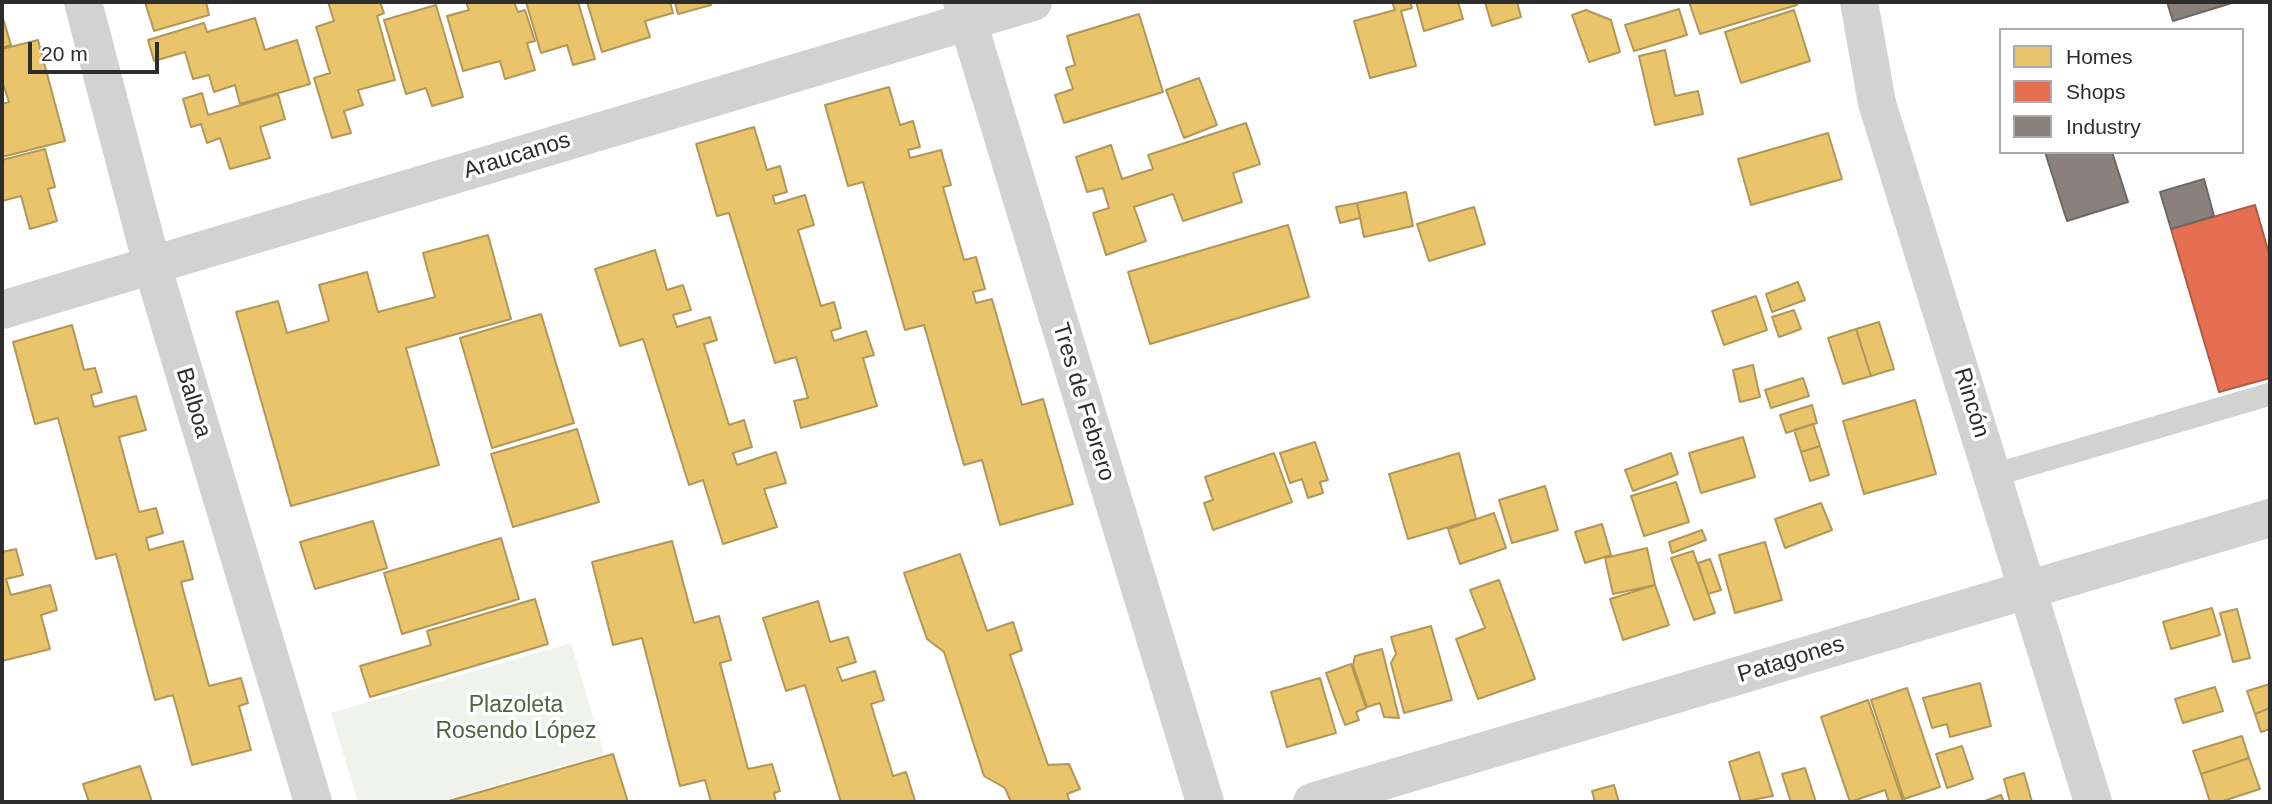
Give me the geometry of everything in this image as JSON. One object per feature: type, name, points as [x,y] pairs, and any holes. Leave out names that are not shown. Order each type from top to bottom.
[{"type":"street","name":"Balboa","points":[[83,2],[152,265],[313,802]]},
{"type":"street","name":"Araucanos","points":[[2,310],[965,12],[1032,2]]},
{"type":"street","name":"Rincón","points":[[1859,2],[1877,103],[2093,802]]},
{"type":"street","name":"Tres de Febrero","points":[[965,12],[1205,802]]},
{"type":"street","name":"Patagones","points":[[1312,802],[2270,518]]},
{"type":"lane","points":[[1994,475],[2270,394]]},
{"type":"green space","name":"Plazoleta Rosendo López","points":[[571,643],[604,754],[438,802],[358,802],[331,713]]},
{"type":"building: Homes","points":[[145,2],[206,2],[209,15],[154,31]]},
{"type":"building: Homes","points":[[328,2],[380,2],[384,13],[377,16],[395,80],[358,90],[363,105],[344,111],[351,133],[332,138],[314,78],[330,73],[316,27],[334,21]]},
{"type":"building: Homes","points":[[466,2],[514,2],[518,12],[525,10],[535,41],[527,43],[535,70],[505,79],[500,61],[463,71],[447,16],[469,10]]},
{"type":"building: Homes","points":[[526,2],[578,2],[595,59],[573,65],[567,45],[541,53]]},
{"type":"building: Homes","points":[[587,2],[670,2],[673,13],[645,21],[650,37],[602,52]]},
{"type":"building: Homes","points":[[675,2],[710,2],[711,5],[678,14]]},
{"type":"building: Homes","points":[[1392,2],[1410,2],[1412,8],[1401,11],[1416,66],[1370,78],[1354,21],[1395,10]]},
{"type":"building: Homes","points":[[1416,2],[1458,2],[1463,19],[1424,31]]},
{"type":"building: Homes","points":[[1485,2],[1517,2],[1521,17],[1492,26]]},
{"type":"building: Homes","points":[[1689,2],[1796,2],[1797,5],[1700,34]]},
{"type":"building: Homes","points":[[436,5],[463,97],[432,106],[426,88],[406,94],[384,20]]},
{"type":"building: Homes","points":[[1679,9],[1687,35],[1634,51],[1625,25]]},
{"type":"building: Homes","points":[[1586,10],[1611,20],[1620,52],[1589,62],[1572,15]]},
{"type":"building: Homes","points":[[1794,10],[1810,61],[1741,83],[1725,32]]},
{"type":"building: Homes","points":[[1139,14],[1163,92],[1064,123],[1055,95],[1073,89],[1066,68],[1075,65],[1067,36]]},
{"type":"building: Homes","points":[[2,15],[11,45],[2,48]]},
{"type":"building: Homes","points":[[255,18],[265,50],[297,40],[310,84],[240,104],[235,85],[214,92],[209,75],[193,79],[185,52],[154,61],[148,40],[204,23],[207,32]]},
{"type":"building: Homes","points":[[38,40],[65,141],[2,157],[2,104],[9,102],[2,81],[2,49]]},
{"type":"building: Homes","points":[[1665,50],[1675,96],[1698,91],[1703,114],[1655,125],[1639,56]]},
{"type":"building: Homes","points":[[1199,78],[1217,125],[1184,138],[1166,90]]},
{"type":"building: Homes","points":[[889,87],[900,125],[913,121],[920,147],[908,150],[910,158],[941,150],[951,185],[943,187],[964,260],[976,257],[985,289],[973,292],[976,303],[992,299],[1022,405],[1043,399],[1073,504],[1000,525],[982,460],[964,465],[924,325],[905,330],[863,182],[848,186],[825,105]]},
{"type":"building: Homes","points":[[202,93],[208,115],[278,94],[285,119],[260,127],[270,158],[230,169],[220,138],[207,143],[201,124],[191,127],[183,99]]},
{"type":"building: Homes","points":[[1246,123],[1260,164],[1233,173],[1242,202],[1183,221],[1173,194],[1134,207],[1146,241],[1106,255],[1093,213],[1109,208],[1103,188],[1087,192],[1076,157],[1111,145],[1122,179],[1153,169],[1148,155]]},
{"type":"building: Homes","points":[[754,127],[767,170],[780,166],[787,192],[773,196],[775,204],[805,195],[814,225],[798,230],[821,306],[834,302],[841,328],[831,331],[834,341],[866,331],[874,355],[863,358],[877,406],[801,428],[794,401],[808,398],[796,357],[775,363],[729,213],[717,216],[696,144]]},
{"type":"building: Homes","points":[[1828,133],[1842,179],[1751,205],[1738,159]]},
{"type":"building: Homes","points":[[45,149],[55,187],[48,189],[57,221],[30,229],[21,196],[2,201],[2,160]]},
{"type":"building: Homes","points":[[1406,192],[1413,226],[1364,237],[1357,203]]},
{"type":"building: Homes","points":[[1357,203],[1360,218],[1340,223],[1336,207]]},
{"type":"building: Homes","points":[[1474,207],[1485,244],[1429,261],[1417,224]]},
{"type":"building: Homes","points":[[1288,225],[1309,297],[1150,344],[1128,272]]},
{"type":"building: Homes","points":[[488,235],[511,319],[406,348],[439,465],[291,506],[236,312],[278,301],[287,333],[329,321],[319,285],[367,272],[378,312],[435,297],[423,253]]},
{"type":"building: Homes","points":[[655,250],[667,290],[683,285],[691,310],[673,315],[677,327],[710,317],[717,340],[704,344],[729,425],[744,420],[752,447],[733,453],[737,465],[776,452],[786,483],[764,489],[777,527],[723,544],[703,480],[689,485],[643,339],[620,346],[595,269]]},
{"type":"building: Homes","points":[[1798,282],[1805,300],[1772,312],[1766,294]]},
{"type":"building: Homes","points":[[1756,296],[1767,330],[1724,345],[1712,311]]},
{"type":"building: Homes","points":[[1794,310],[1801,329],[1779,337],[1772,317]]},
{"type":"building: Homes","points":[[541,314],[574,423],[492,448],[460,338]]},
{"type":"building: Homes","points":[[1879,322],[1894,369],[1871,376],[1856,329]]},
{"type":"building: Homes","points":[[72,325],[84,370],[95,368],[102,392],[91,395],[94,407],[136,396],[146,430],[119,437],[139,512],[156,508],[163,533],[146,538],[149,550],[183,541],[193,579],[181,582],[209,686],[241,678],[248,703],[239,706],[251,750],[192,765],[173,695],[155,700],[116,554],[96,559],[58,418],[35,424],[13,342]]},
{"type":"building: Homes","points":[[1856,329],[1871,376],[1843,384],[1828,338]]},
{"type":"building: Homes","points":[[1753,365],[1760,397],[1740,402],[1733,370]]},
{"type":"building: Homes","points":[[1803,378],[1809,396],[1771,408],[1765,390]]},
{"type":"building: Homes","points":[[1915,400],[1936,474],[1864,494],[1843,421]]},
{"type":"building: Homes","points":[[1812,405],[1817,423],[1786,433],[1780,415]]},
{"type":"building: Homes","points":[[1813,424],[1820,446],[1801,452],[1794,430]]},
{"type":"building: Homes","points":[[577,429],[599,502],[513,527],[491,454]]},
{"type":"building: Homes","points":[[1743,437],[1755,477],[1701,493],[1689,453]]},
{"type":"building: Homes","points":[[1315,442],[1328,480],[1320,482],[1323,493],[1308,498],[1302,479],[1290,483],[1280,453]]},
{"type":"building: Homes","points":[[1820,446],[1829,475],[1810,481],[1801,452]]},
{"type":"building: Homes","points":[[1274,453],[1292,502],[1213,530],[1204,503],[1213,500],[1205,477]]},
{"type":"building: Homes","points":[[1459,453],[1476,519],[1408,539],[1389,474]]},
{"type":"building: Homes","points":[[1671,453],[1678,474],[1633,491],[1625,470]]},
{"type":"building: Homes","points":[[1676,482],[1689,522],[1644,536],[1631,496]]},
{"type":"building: Homes","points":[[1545,486],[1558,530],[1512,543],[1499,500]]},
{"type":"building: Homes","points":[[1821,503],[1832,530],[1785,548],[1775,519]]},
{"type":"building: Homes","points":[[1494,513],[1506,548],[1460,564],[1448,529]]},
{"type":"building: Homes","points":[[373,521],[387,568],[315,589],[300,542]]},
{"type":"building: Homes","points":[[1602,524],[1611,555],[1585,563],[1575,532]]},
{"type":"building: Homes","points":[[1702,530],[1706,540],[1672,553],[1669,542]]},
{"type":"building: Homes","points":[[501,538],[519,599],[402,634],[384,573]]},
{"type":"building: Homes","points":[[672,541],[694,623],[719,616],[731,660],[720,663],[748,769],[772,764],[780,791],[774,793],[776,802],[711,802],[705,780],[680,786],[642,638],[613,645],[592,562]]},
{"type":"building: Homes","points":[[1765,542],[1782,600],[1735,613],[1719,555]]},
{"type":"building: Homes","points":[[1647,548],[1655,585],[1613,594],[1605,558]]},
{"type":"building: Homes","points":[[16,549],[23,575],[6,579],[11,595],[50,585],[57,610],[41,615],[50,649],[2,661],[2,552]]},
{"type":"building: Homes","points":[[1693,551],[1715,613],[1694,620],[1671,558]]},
{"type":"building: Homes","points":[[960,554],[987,631],[1013,622],[1022,650],[1010,655],[1048,765],[1069,764],[1080,789],[1067,794],[1070,802],[1011,802],[1005,788],[984,776],[944,652],[927,639],[904,573]]},
{"type":"building: Homes","points":[[1710,559],[1721,590],[1708,594],[1698,563]]},
{"type":"building: Homes","points":[[1499,580],[1535,679],[1478,699],[1456,639],[1485,628],[1470,590]]},
{"type":"building: Homes","points":[[1655,585],[1669,625],[1623,640],[1610,599]]},
{"type":"building: Homes","points":[[535,599],[548,644],[370,697],[360,666],[431,645],[427,631]]},
{"type":"building: Homes","points":[[818,601],[830,642],[848,637],[856,662],[837,668],[842,681],[875,671],[884,700],[871,704],[893,776],[906,772],[915,801],[841,802],[805,685],[786,691],[763,618]]},
{"type":"building: Homes","points":[[2212,608],[2220,635],[2171,649],[2163,622]]},
{"type":"building: Homes","points":[[2237,609],[2250,658],[2233,662],[2220,613]]},
{"type":"building: Homes","points":[[1431,626],[1452,700],[1404,713],[1391,663],[1396,654],[1391,637]]},
{"type":"building: Homes","points":[[1382,649],[1399,718],[1384,717],[1380,703],[1367,707],[1353,665],[1355,656]]},
{"type":"building: Homes","points":[[1351,664],[1366,708],[1356,712],[1359,720],[1345,725],[1326,673]]},
{"type":"building: Homes","points":[[1320,678],[1336,733],[1287,747],[1271,692]]},
{"type":"building: Homes","points":[[1980,683],[1991,726],[1950,737],[1947,724],[1932,728],[1923,698]]},
{"type":"building: Homes","points":[[2270,684],[2270,708],[2255,714],[2247,691]]},
{"type":"building: Homes","points":[[2215,687],[2223,711],[2183,723],[2175,699]]},
{"type":"building: Homes","points":[[1907,688],[1940,787],[1904,799],[1871,700]]},
{"type":"building: Homes","points":[[1868,700],[1903,802],[1889,802],[1885,790],[1850,802],[1821,717]]},
{"type":"building: Homes","points":[[2270,708],[2270,729],[2261,732],[2255,714]]},
{"type":"building: Homes","points":[[2242,736],[2249,758],[2201,774],[2193,751]]},
{"type":"building: Homes","points":[[1962,746],[1973,779],[1947,788],[1936,754]]},
{"type":"building: Homes","points":[[1759,752],[1773,796],[1741,802],[1729,762]]},
{"type":"building: Homes","points":[[613,754],[628,802],[445,802]]},
{"type":"building: Homes","points":[[2249,758],[2260,789],[2220,802],[2210,802],[2201,774]]},
{"type":"building: Homes","points":[[140,766],[152,802],[89,802],[83,784]]},
{"type":"building: Homes","points":[[1805,768],[1816,802],[1791,802],[1782,774]]},
{"type":"building: Homes","points":[[2024,773],[2032,802],[2010,802],[2004,779]]},
{"type":"building: Homes","points":[[1614,785],[1619,802],[1595,802],[1592,791]]},
{"type":"building: Homes","points":[[2001,795],[2004,802],[1982,802]]},
{"type":"building: Shops","points":[[2255,205],[2270,257],[2270,378],[2219,392],[2171,229]]},
{"type":"building: Industry","points":[[2167,2],[2235,2],[2173,21]]},
{"type":"building: Industry","points":[[2046,154],[2113,154],[2128,202],[2067,221]]},
{"type":"building: Industry","points":[[2204,179],[2214,216],[2171,229],[2160,192]]}]
